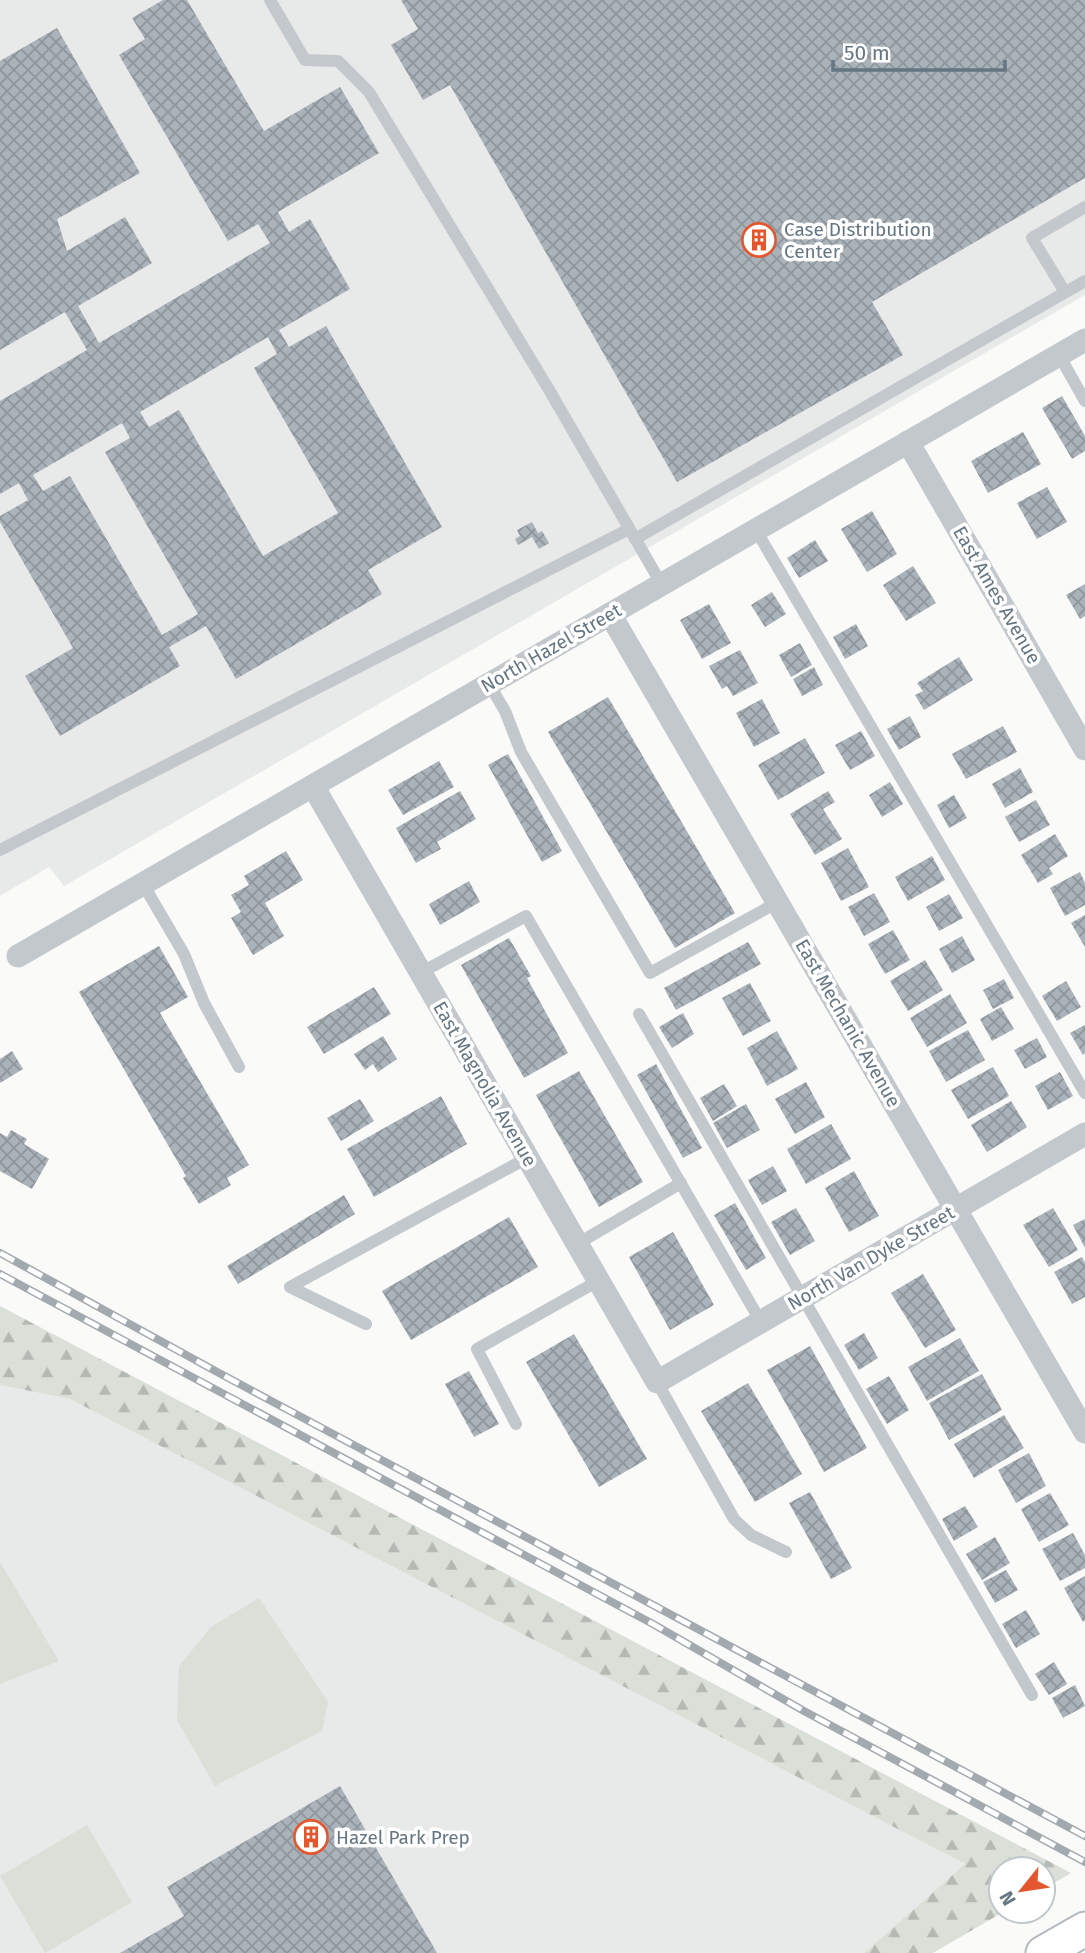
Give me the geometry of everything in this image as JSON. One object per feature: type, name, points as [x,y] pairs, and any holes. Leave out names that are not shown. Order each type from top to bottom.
[{"type":"main road","points":[[1043,1953],[1082,1930]]},
{"type":"street","name":"North Hazel Street","points":[[18,957],[1085,340]]},
{"type":"street","name":"East Ames Avenue","points":[[908,442],[1085,749]]},
{"type":"street","name":"East Mechanic Avenue","points":[[610,614],[1085,1432]]},
{"type":"street","name":"East Magnolia Avenue","points":[[313,786],[657,1382]]},
{"type":"street","name":"North Van Dyke Street","points":[[657,1382],[1085,1135]]},
{"type":"lane","points":[[270,0],[305,60],[338,61],[369,92],[548,388],[662,585]]},
{"type":"lane","points":[[1065,292],[1032,238],[1085,208]]},
{"type":"lane","points":[[0,850],[632,534],[1085,281]]},
{"type":"lane","points":[[1059,355],[1085,401]]},
{"type":"lane","points":[[756,530],[1085,1093]]},
{"type":"lane","points":[[489,684],[505,710],[521,752],[650,973],[778,902]]},
{"type":"lane","points":[[143,884],[184,954],[204,1003],[239,1067]]},
{"type":"lane","points":[[420,972],[526,916],[761,1322]]},
{"type":"lane","points":[[639,1014],[1032,1695]]},
{"type":"lane","points":[[366,1324],[290,1287],[527,1158]]},
{"type":"lane","points":[[577,1244],[681,1183]]},
{"type":"lane","points":[[516,1424],[477,1349],[598,1281]]},
{"type":"lane","points":[[657,1382],[734,1519],[751,1535],[786,1552]]},
{"type":"shaded area","points":[[0,0],[1085,0],[1085,295],[64,886],[49,867],[0,896]]},
{"type":"shaded area","points":[[0,1385],[70,1399],[965,1864],[864,1953],[0,1953]]},
{"type":"green space","points":[[0,1306],[1037,1855],[987,1855],[987,1922],[933,1953],[864,1953],[965,1864],[70,1399],[0,1385]]},
{"type":"green space","points":[[0,1562],[59,1661],[0,1684]]},
{"type":"green space","points":[[259,1598],[328,1702],[322,1731],[215,1786],[177,1720],[179,1666],[211,1627]]},
{"type":"green space","points":[[87,1825],[132,1902],[45,1953],[0,1876]]},
{"type":"green space","points":[[1057,1866],[1071,1873],[1057,1881]]},
{"type":"building","points":[[163,0],[187,0],[264,131],[340,87],[379,153],[278,212],[289,232],[310,219],[350,289],[279,330],[289,347],[326,326],[442,527],[368,570],[382,594],[236,679],[206,626],[169,647],[180,666],[60,736],[25,676],[73,648],[0,522],[0,516],[28,500],[19,483],[0,494],[0,401],[87,350],[65,312],[0,350],[0,61],[57,28],[140,173],[57,219],[67,251],[125,217],[152,263],[78,306],[99,343],[270,243],[258,224],[228,241],[119,55],[145,39],[132,18]],"holes":[[[268,337],[277,354],[254,368],[338,513],[263,556],[179,410],[149,427],[140,412]],[[122,423],[130,438],[105,452],[198,614],[162,635],[70,476],[43,491],[33,475]]]},
{"type":"building","name":"Case Distribution Center","points":[[401,0],[1085,0],[1085,178],[872,302],[903,355],[677,482],[450,85],[423,100],[391,45],[418,29]]},
{"type":"building","points":[[1062,396],[1085,436],[1085,451],[1072,459],[1042,408]]},
{"type":"building","points":[[1023,432],[1041,464],[988,493],[971,461]]},
{"type":"building","points":[[1047,487],[1067,522],[1037,539],[1017,503]]},
{"type":"building","points":[[872,511],[897,554],[867,572],[841,529]]},
{"type":"building","points":[[532,522],[538,533],[542,531],[549,543],[539,549],[532,537],[518,545],[515,539],[520,536],[517,530]]},
{"type":"building","points":[[815,540],[828,561],[799,578],[787,558]]},
{"type":"building","points":[[913,566],[936,603],[906,621],[883,585]]},
{"type":"building","points":[[1085,584],[1085,616],[1080,619],[1066,595]]},
{"type":"building","points":[[772,592],[786,614],[765,627],[751,605]]},
{"type":"building","points":[[709,604],[731,643],[702,659],[680,620]]},
{"type":"building","points":[[856,624],[868,646],[845,659],[833,637]]},
{"type":"building","points":[[800,643],[812,665],[791,677],[779,655]]},
{"type":"building","points":[[740,650],[758,683],[733,696],[727,686],[722,689],[709,666]]},
{"type":"building","points":[[959,657],[973,680],[924,710],[915,695],[923,691],[917,683]]},
{"type":"building","points":[[814,667],[823,685],[802,696],[793,679]]},
{"type":"building","points":[[608,697],[735,913],[675,948],[548,732]]},
{"type":"building","points":[[762,699],[780,733],[754,747],[736,713]]},
{"type":"building","points":[[910,716],[921,737],[899,750],[887,729]]},
{"type":"building","points":[[1003,726],[1017,752],[966,779],[952,754]]},
{"type":"building","points":[[861,731],[875,756],[850,770],[835,745]]},
{"type":"building","points":[[805,738],[825,773],[778,800],[758,765]]},
{"type":"building","points":[[508,754],[562,851],[542,862],[488,765]]},
{"type":"building","points":[[439,761],[454,787],[403,815],[388,790]]},
{"type":"building","points":[[1020,768],[1033,792],[1005,808],[992,784]]},
{"type":"building","points":[[890,782],[903,804],[882,817],[869,795]]},
{"type":"building","points":[[460,791],[476,819],[437,842],[441,849],[416,863],[396,828]]},
{"type":"building","points":[[828,791],[835,802],[823,809],[842,839],[815,855],[790,814]]},
{"type":"building","points":[[954,795],[967,818],[949,828],[937,805]]},
{"type":"building","points":[[1036,800],[1050,825],[1019,842],[1005,817]]},
{"type":"building","points":[[1055,834],[1068,856],[1049,868],[1053,874],[1038,883],[1021,855]]},
{"type":"building","points":[[848,848],[869,887],[841,901],[821,863]]},
{"type":"building","points":[[286,851],[303,880],[265,903],[284,936],[253,955],[231,918],[241,912],[231,895],[249,885],[244,876]]},
{"type":"building","points":[[932,856],[945,880],[908,901],[895,877]]},
{"type":"building","points":[[1080,872],[1085,883],[1085,905],[1065,916],[1050,888]]},
{"type":"building","points":[[469,881],[480,902],[440,925],[429,904]]},
{"type":"building","points":[[874,893],[890,922],[864,936],[848,907]]},
{"type":"building","points":[[949,894],[963,918],[939,931],[926,907]]},
{"type":"building","points":[[1085,915],[1085,947],[1071,923]]},
{"type":"building","points":[[893,930],[910,960],[885,974],[868,944]]},
{"type":"building","points":[[962,936],[975,960],[952,973],[939,949]]},
{"type":"building","points":[[509,938],[531,976],[527,978],[568,1053],[524,1078],[461,965]]},
{"type":"building","points":[[748,942],[761,964],[676,1010],[664,988]]},
{"type":"building","points":[[159,946],[188,997],[160,1013],[249,1165],[227,1178],[231,1185],[199,1204],[183,1178],[186,1176],[79,992]]},
{"type":"building","points":[[925,960],[943,990],[908,1011],[890,981]]},
{"type":"building","points":[[1004,979],[1014,998],[993,1009],[983,990]]},
{"type":"building","points":[[1066,981],[1081,1007],[1057,1021],[1042,996]]},
{"type":"building","points":[[750,983],[771,1021],[743,1036],[722,998]]},
{"type":"building","points":[[374,987],[391,1014],[324,1054],[307,1027]]},
{"type":"building","points":[[950,994],[967,1023],[927,1047],[910,1018]]},
{"type":"building","points":[[1001,1007],[1014,1029],[992,1041],[980,1019]]},
{"type":"building","points":[[683,1013],[694,1034],[672,1048],[659,1027]]},
{"type":"building","points":[[1085,1025],[1085,1053],[1083,1055],[1070,1033]]},
{"type":"building","points":[[968,1030],[985,1060],[946,1082],[929,1051]]},
{"type":"building","points":[[777,1031],[798,1069],[767,1086],[747,1048]]},
{"type":"building","points":[[383,1036],[397,1059],[378,1072],[373,1064],[365,1070],[354,1054]]},
{"type":"building","points":[[1037,1038],[1047,1057],[1025,1069],[1014,1050]]},
{"type":"building","points":[[12,1051],[23,1069],[0,1083],[0,1059]]},
{"type":"building","points":[[656,1064],[702,1148],[683,1158],[637,1075]]},
{"type":"building","points":[[993,1067],[1009,1096],[968,1119],[951,1090]]},
{"type":"building","points":[[579,1071],[643,1182],[599,1207],[536,1095]]},
{"type":"building","points":[[1060,1072],[1073,1096],[1048,1110],[1035,1086]]},
{"type":"building","points":[[806,1082],[825,1117],[795,1134],[775,1099]]},
{"type":"building","points":[[724,1084],[737,1106],[713,1121],[700,1098]]},
{"type":"building","points":[[441,1096],[467,1144],[374,1197],[347,1149]]},
{"type":"building","points":[[360,1099],[374,1121],[341,1141],[327,1118]]},
{"type":"building","points":[[1011,1101],[1027,1127],[987,1152],[971,1125]]},
{"type":"building","points":[[746,1104],[760,1130],[727,1148],[713,1123]]},
{"type":"building","points":[[831,1124],[851,1159],[806,1184],[787,1149]]},
{"type":"building","points":[[11,1130],[27,1139],[24,1144],[49,1159],[32,1189],[0,1171],[0,1133],[7,1137]]},
{"type":"building","points":[[773,1166],[787,1191],[762,1205],[748,1180]]},
{"type":"building","points":[[854,1171],[879,1216],[849,1232],[825,1188]]},
{"type":"building","points":[[344,1195],[355,1214],[238,1284],[227,1266]]},
{"type":"building","points":[[735,1203],[766,1258],[746,1270],[714,1215]]},
{"type":"building","points":[[796,1208],[815,1241],[790,1255],[771,1222]]},
{"type":"building","points":[[1053,1208],[1078,1250],[1049,1267],[1023,1225]]},
{"type":"building","points":[[509,1217],[538,1267],[411,1340],[382,1291]]},
{"type":"building","points":[[1085,1219],[1085,1248],[1073,1225]]},
{"type":"building","points":[[673,1232],[714,1305],[670,1330],[629,1257]]},
{"type":"building","points":[[1082,1257],[1085,1263],[1085,1297],[1072,1304],[1054,1272]]},
{"type":"building","points":[[923,1274],[956,1330],[925,1348],[891,1293]]},
{"type":"building","points":[[864,1333],[878,1358],[859,1370],[844,1345]]},
{"type":"building","points":[[574,1334],[647,1459],[599,1487],[526,1362]]},
{"type":"building","points":[[960,1338],[979,1371],[927,1401],[908,1367]]},
{"type":"building","points":[[810,1346],[867,1448],[824,1472],[767,1370]]},
{"type":"building","points":[[469,1371],[499,1424],[474,1437],[445,1384]]},
{"type":"building","points":[[982,1374],[1002,1410],[949,1440],[929,1403]]},
{"type":"building","points":[[889,1376],[909,1410],[887,1424],[866,1389]]},
{"type":"building","points":[[748,1383],[802,1474],[755,1502],[701,1411]]},
{"type":"building","points":[[1004,1415],[1024,1448],[974,1478],[954,1444]]},
{"type":"building","points":[[1029,1453],[1046,1486],[1016,1503],[998,1470]]},
{"type":"building","points":[[810,1492],[852,1568],[831,1579],[789,1503]]},
{"type":"building","points":[[1050,1493],[1069,1525],[1039,1542],[1021,1509]]},
{"type":"building","points":[[965,1506],[978,1527],[954,1541],[942,1519]]},
{"type":"building","points":[[1073,1533],[1085,1555],[1085,1568],[1060,1581],[1042,1549]]},
{"type":"building","points":[[995,1537],[1010,1563],[982,1580],[966,1554]]},
{"type":"building","points":[[1006,1570],[1018,1590],[995,1603],[983,1582]]},
{"type":"building","points":[[1085,1576],[1085,1620],[1083,1622],[1064,1588]]},
{"type":"building","points":[[1026,1610],[1040,1634],[1016,1648],[1002,1624]]},
{"type":"building","points":[[1054,1662],[1067,1684],[1049,1695],[1035,1674]]},
{"type":"building","points":[[1075,1685],[1085,1706],[1063,1718],[1052,1698]]},
{"type":"building","name":"Hazel Park Prep","points":[[340,1786],[437,1953],[120,1953],[184,1916],[167,1887]]},
{"type":"railway","points":[[0,1253],[1085,1836]]},
{"type":"railway","points":[[0,1274],[653,1624],[804,1711],[1085,1862]]},
{"type":"place","name":"Case Distribution Center","points":[[759,240]]},
{"type":"place","name":"Hazel Park Prep","points":[[311,1837]]}]
